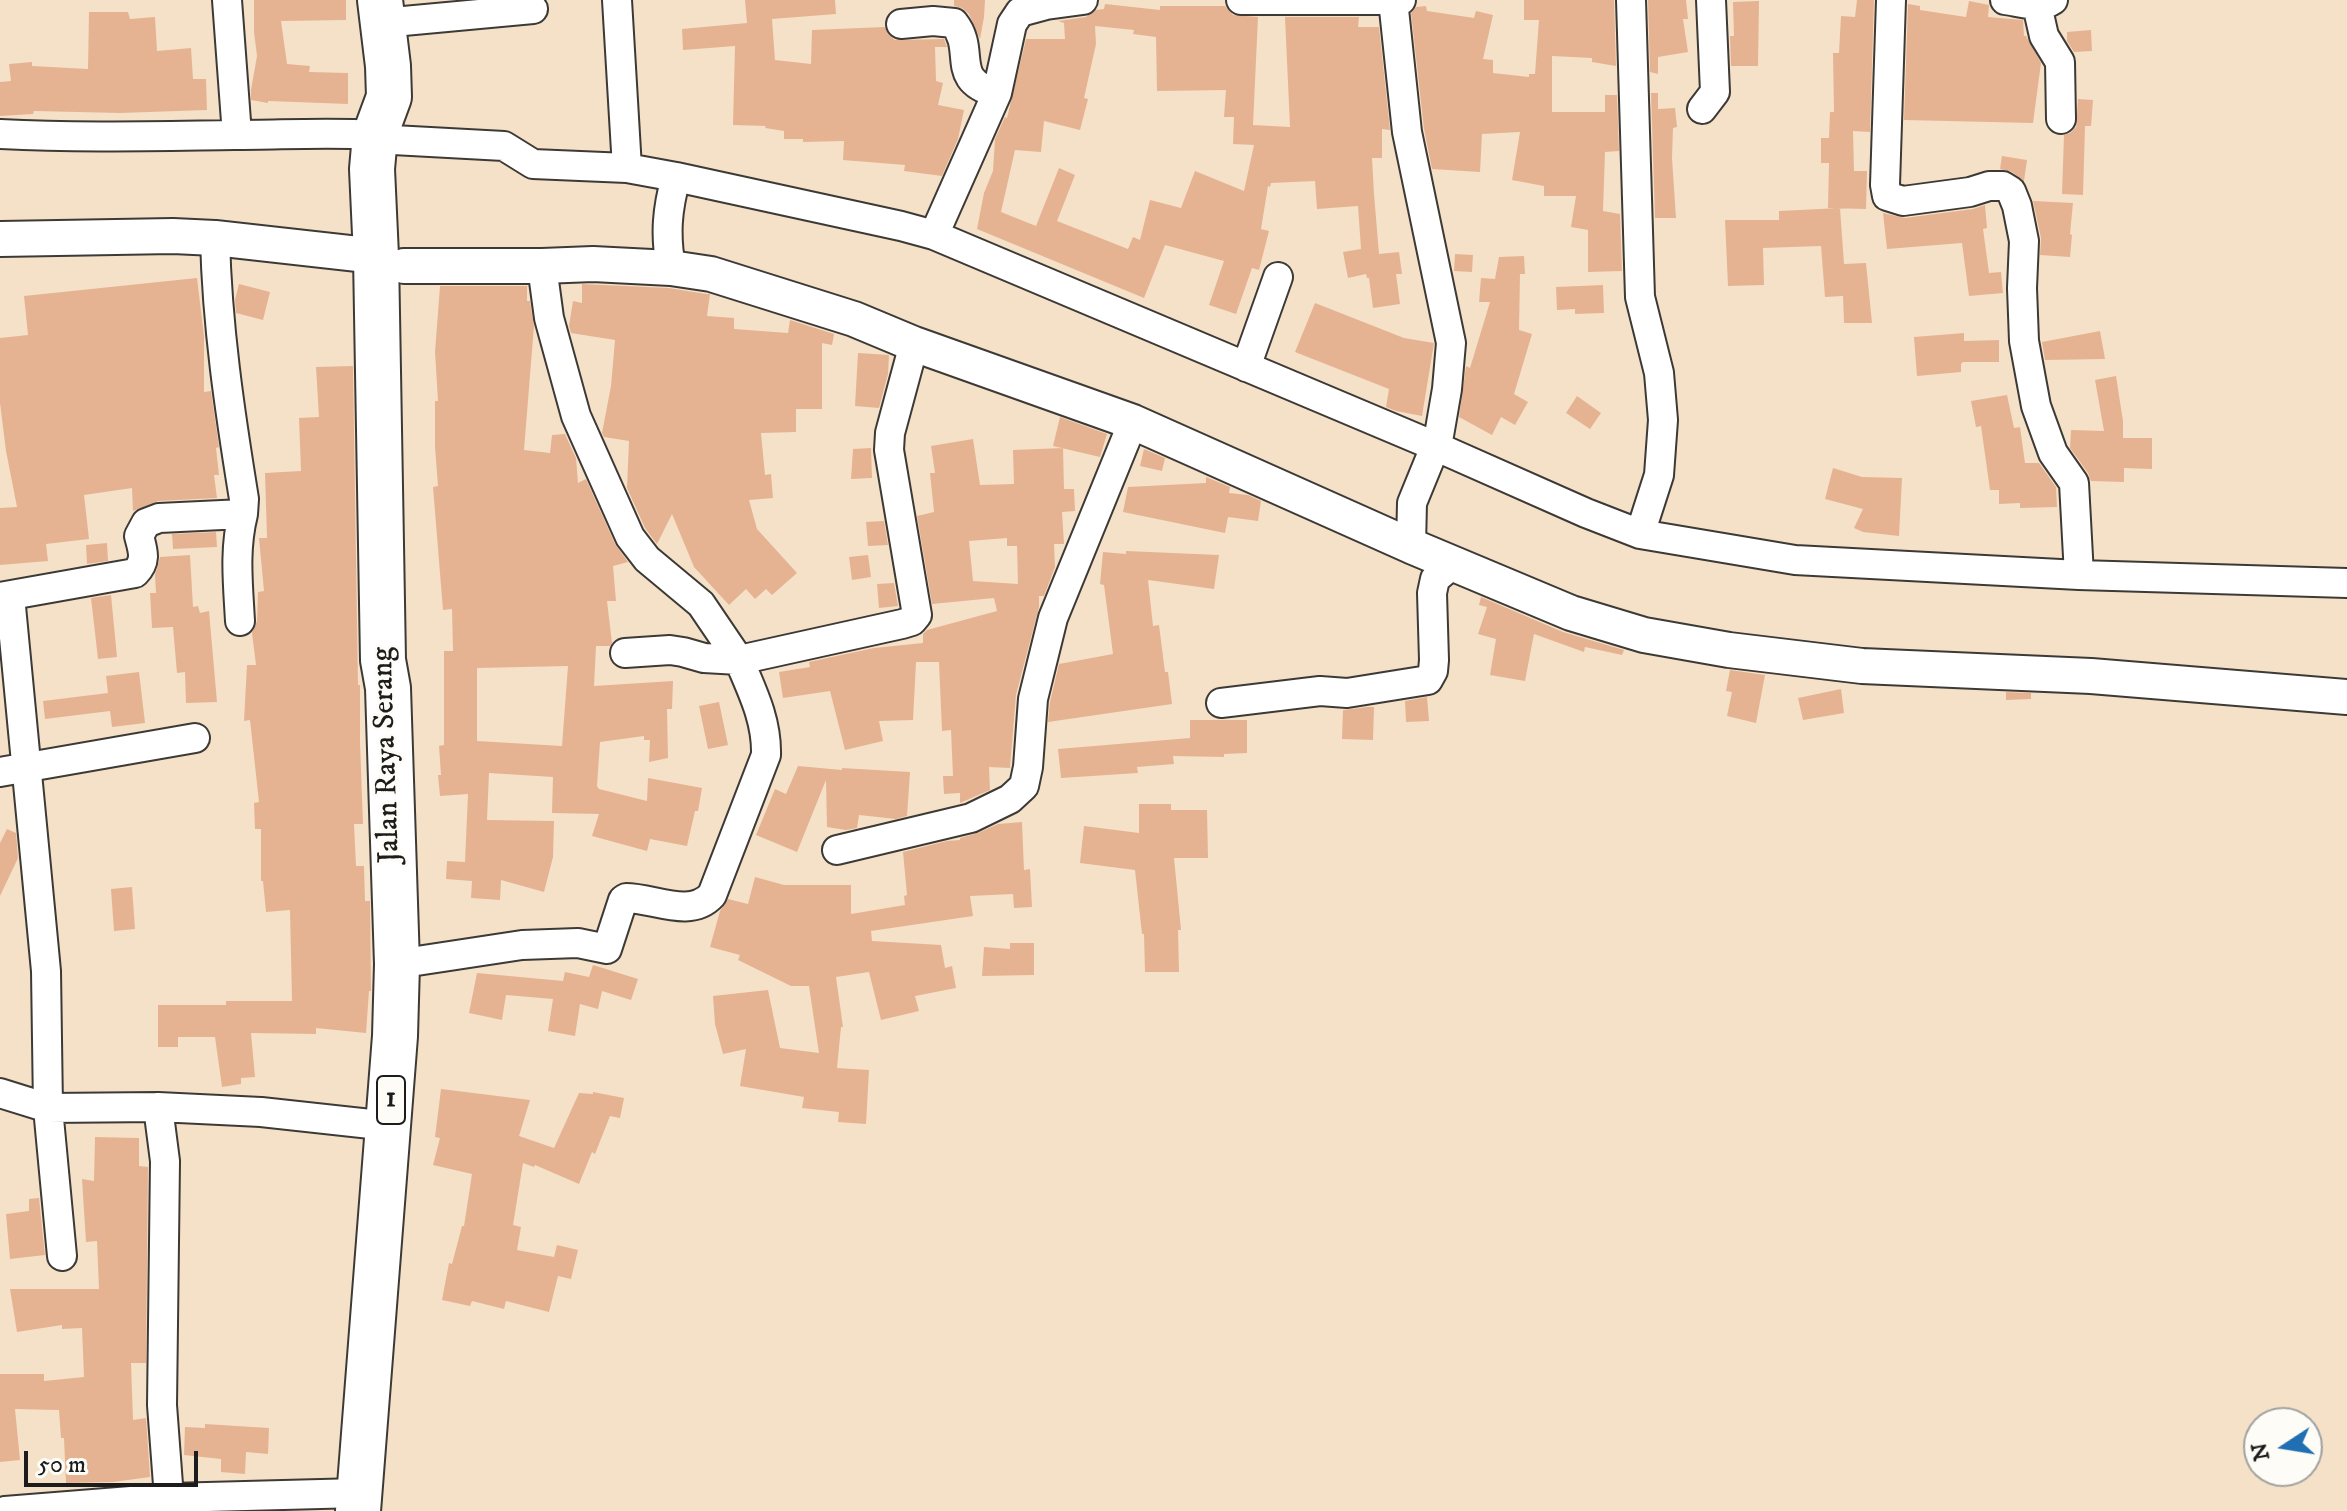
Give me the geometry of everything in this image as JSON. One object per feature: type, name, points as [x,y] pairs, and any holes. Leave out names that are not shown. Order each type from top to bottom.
[{"type":"highway","points":[[381,11],[388,66],[385,137],[389,254]]},
{"type":"highway","name":"Jalan Raya Serang","points":[[358,1502],[395,1036],[397,964],[388,688],[400,663],[408,588],[389,254]]},
{"type":"street","points":[[227,0],[237,135]]},
{"type":"street","points":[[617,0],[627,168]]},
{"type":"street","points":[[934,235],[997,93],[1012,24],[1020,12],[1083,0]]},
{"type":"street","points":[[1241,0],[1401,0]]},
{"type":"street","points":[[1393,0],[1407,132],[1451,343],[1447,389],[1433,453],[1412,503],[1411,546]]},
{"type":"street","points":[[1631,0],[1640,297],[1659,373],[1663,420],[1659,475],[1640,534]]},
{"type":"street","points":[[1702,109],[1715,92],[1711,0]]},
{"type":"street","points":[[1891,0],[1887,196],[1903,201],[1970,192],[1989,186],[2003,186],[2011,191],[2024,241],[2024,341],[2040,418],[2053,453],[2074,483],[2079,575]]},
{"type":"street","points":[[2005,0],[2045,2],[2044,36],[2060,62],[2061,119]]},
{"type":"street","points":[[381,11],[533,9]]},
{"type":"street","points":[[901,24],[954,23],[961,32],[969,78],[981,89],[997,93]]},
{"type":"street","points":[[0,134],[237,135],[324,132],[504,146],[533,164],[627,168],[674,186],[901,226],[934,235],[1246,367],[1433,453],[1640,534],[1795,560],[2079,575],[2347,583]]},
{"type":"street","points":[[669,253],[674,186]]},
{"type":"street","points":[[215,238],[219,321],[244,499],[236,559],[240,621]]},
{"type":"street","points":[[0,239],[215,238],[542,266],[593,264],[669,253],[711,274],[854,319],[914,344],[1133,422],[1411,546],[1571,613],[1644,635],[1729,650],[1862,666],[2091,676],[2347,697]]},
{"type":"street","points":[[397,964],[534,944],[578,943],[607,949],[626,898],[697,906],[709,899],[766,755],[761,712],[739,660],[701,604],[647,559],[630,537],[576,416],[549,318],[542,266]]},
{"type":"street","points":[[1246,367],[1278,277]]},
{"type":"street","points":[[625,653],[670,650],[704,658],[739,660],[912,621],[917,615],[889,450],[890,433],[914,344]]},
{"type":"street","points":[[837,850],[971,818],[1010,799],[1024,786],[1033,699],[1053,618],[1133,422]]},
{"type":"street","points":[[62,1256],[48,1108],[46,971],[28,768],[5,596],[135,573],[142,566],[144,555],[139,536],[146,523],[159,518],[243,514]]},
{"type":"street","points":[[1221,703],[1320,691],[1347,693],[1428,680],[1434,660],[1432,593],[1435,579],[1454,563]]},
{"type":"street","points":[[0,772],[195,738]]},
{"type":"street","points":[[0,1093],[48,1108],[158,1107],[261,1112],[389,1126]]},
{"type":"street","points":[[158,1107],[165,1161],[162,1405],[169,1498]]},
{"type":"street","points":[[5,1511],[169,1498],[358,1502]]},
{"type":"building","points":[[254,0],[346,0],[346,20],[281,21],[287,64],[310,66],[309,72],[348,73],[348,104],[251,100],[257,56]]},
{"type":"building","points":[[745,0],[835,0],[836,14],[772,19],[775,60],[811,64],[812,30],[885,27],[895,40],[944,39],[947,47],[935,47],[936,81],[943,83],[938,105],[964,110],[958,139],[942,176],[904,171],[905,165],[843,160],[844,141],[803,142],[803,139],[784,139],[784,131],[766,126],[733,125],[735,46],[683,50],[682,29],[747,23]]},
{"type":"building","points":[[954,0],[985,0],[980,39],[969,14],[954,6]]},
{"type":"building","points":[[1524,0],[1614,0],[1616,66],[1592,62],[1592,58],[1552,56],[1552,112],[1605,112],[1605,95],[1617,95],[1619,151],[1605,152],[1603,211],[1620,214],[1622,271],[1588,272],[1588,230],[1571,227],[1576,196],[1544,196],[1544,186],[1512,180],[1520,132],[1482,134],[1480,172],[1432,169],[1424,129],[1411,13],[1416,7],[1426,6],[1427,11],[1474,18],[1476,11],[1493,15],[1483,59],[1493,60],[1493,73],[1529,77],[1529,74],[1535,74],[1539,20],[1524,20]]},
{"type":"building","points":[[1648,0],[1686,0],[1688,19],[1683,19],[1688,52],[1658,57],[1658,74],[1650,72]]},
{"type":"building","points":[[1857,0],[1874,0],[1870,132],[1853,131],[1854,171],[1867,171],[1866,209],[1828,208],[1829,163],[1821,163],[1821,138],[1829,138],[1830,112],[1834,112],[1833,53],[1839,53],[1841,16],[1855,17]]},
{"type":"building","points":[[1759,1],[1758,66],[1731,66],[1733,2]]},
{"type":"building","points":[[1969,1],[1989,5],[1988,17],[2023,20],[2024,36],[2041,63],[2033,123],[1904,120],[1908,4],[1920,6],[1920,10],[1966,17]]},
{"type":"building","points":[[1105,4],[1160,10],[1160,6],[1225,6],[1233,15],[1258,17],[1253,125],[1290,127],[1285,17],[1359,17],[1358,27],[1379,27],[1390,130],[1382,129],[1382,158],[1372,158],[1374,194],[1379,254],[1399,252],[1402,274],[1396,274],[1400,304],[1373,308],[1366,274],[1348,278],[1343,252],[1361,249],[1358,206],[1317,209],[1315,181],[1271,183],[1268,186],[1261,229],[1269,231],[1259,270],[1252,268],[1236,314],[1209,305],[1224,261],[1165,245],[1144,298],[977,229],[984,193],[993,171],[995,139],[1007,118],[1026,39],[1065,39],[1064,23],[1058,21],[1086,17],[1104,9]],"holes":[[[1095,26],[1134,30],[1133,34],[1156,37],[1157,91],[1226,90],[1224,117],[1234,117],[1233,144],[1254,145],[1244,191],[1195,171],[1181,208],[1150,200],[1140,240],[1133,237],[1128,249],[1057,221],[1075,175],[1059,168],[1036,226],[1001,212],[1015,150],[1041,152],[1044,121],[1080,130],[1096,44]]]},
{"type":"building","points":[[89,12],[128,12],[130,19],[155,17],[157,51],[191,48],[193,79],[206,79],[207,110],[120,113],[34,111],[33,114],[0,116],[0,82],[11,81],[9,64],[32,62],[32,66],[88,69]]},
{"type":"building","points":[[2091,30],[2092,51],[2074,52],[2067,41],[2067,32]]},
{"type":"building","points":[[1651,93],[1658,93],[1658,109],[1675,108],[1677,127],[1673,128],[1672,158],[1676,218],[1655,218]]},
{"type":"building","points":[[2078,99],[2093,100],[2091,126],[2085,126],[2083,195],[2062,194],[2064,135],[2076,127]]},
{"type":"building","points":[[2002,156],[2027,160],[2024,181],[2012,172],[2000,169]]},
{"type":"building","points":[[2033,201],[2073,203],[2070,257],[2040,255],[2041,238]]},
{"type":"building","points":[[1985,205],[1987,228],[1983,229],[1989,273],[2001,272],[2003,293],[1969,296],[1962,243],[1887,249],[1883,213],[1905,218]]},
{"type":"building","points":[[1840,208],[1844,264],[1866,263],[1872,323],[1844,323],[1843,296],[1825,297],[1821,246],[1763,248],[1764,285],[1728,286],[1725,220],[1779,220],[1779,211]]},
{"type":"building","points":[[1455,254],[1473,255],[1472,272],[1454,271]]},
{"type":"building","points":[[1524,256],[1525,274],[1520,274],[1519,330],[1532,334],[1514,394],[1528,402],[1515,425],[1501,417],[1492,435],[1459,417],[1466,366],[1470,368],[1490,302],[1479,302],[1481,278],[1495,279],[1499,257]]},
{"type":"building","points":[[197,278],[204,336],[204,392],[211,391],[219,447],[216,448],[219,475],[214,475],[217,498],[158,501],[133,511],[132,488],[84,495],[89,539],[46,544],[48,561],[0,565],[0,508],[17,507],[0,403],[0,338],[28,335],[24,296]]},
{"type":"building","points":[[239,284],[270,292],[263,320],[236,313]]},
{"type":"building","points":[[582,284],[669,288],[710,294],[707,316],[734,318],[734,329],[788,333],[790,320],[834,334],[832,345],[822,343],[822,409],[796,409],[796,432],[761,433],[765,475],[771,474],[773,498],[749,500],[757,529],[797,573],[772,595],[766,589],[755,599],[746,589],[729,605],[694,567],[672,514],[657,544],[645,528],[627,488],[629,441],[604,437],[602,433],[611,386],[615,340],[571,333],[569,326],[573,301],[582,303]]},
{"type":"building","points":[[1603,285],[1604,313],[1575,314],[1575,309],[1557,310],[1556,287]]},
{"type":"building","points":[[440,286],[527,286],[527,301],[530,301],[534,326],[524,450],[550,453],[552,435],[565,434],[576,458],[578,483],[586,479],[615,544],[628,562],[613,566],[616,601],[607,601],[612,643],[610,646],[596,646],[594,686],[673,681],[672,709],[667,709],[668,758],[649,762],[650,740],[644,740],[644,736],[600,742],[597,786],[647,801],[648,778],[702,788],[687,846],[650,839],[647,851],[592,836],[599,814],[552,813],[553,777],[489,773],[487,820],[554,821],[553,857],[544,892],[501,880],[500,900],[471,898],[472,881],[446,879],[447,861],[465,862],[468,794],[440,796],[438,775],[441,775],[439,746],[444,745],[444,651],[453,651],[452,609],[443,610],[433,487],[438,486],[435,352]],"holes":[[[568,666],[562,746],[477,741],[477,668]]]},
{"type":"building","points":[[1315,303],[1404,338],[1434,343],[1422,416],[1386,407],[1389,389],[1295,352]]},
{"type":"building","points":[[2100,331],[2105,359],[2045,360],[2042,342]]},
{"type":"building","points":[[1964,333],[1964,341],[1999,340],[1999,362],[1963,362],[1961,372],[1917,376],[1914,337]]},
{"type":"building","points":[[858,353],[889,355],[888,374],[879,408],[855,406]]},
{"type":"building","points":[[353,366],[363,824],[354,824],[356,866],[364,866],[365,901],[370,901],[371,991],[366,1033],[316,1028],[316,1034],[251,1033],[255,1077],[241,1078],[241,1084],[222,1087],[215,1037],[178,1037],[178,1047],[158,1047],[158,1005],[292,1001],[290,910],[266,912],[261,881],[261,829],[255,829],[254,803],[259,802],[250,720],[244,721],[247,665],[256,665],[252,633],[257,621],[258,592],[264,591],[259,538],[267,538],[265,473],[301,471],[299,418],[319,417],[316,367]]},
{"type":"building","points":[[2116,376],[2123,438],[2152,438],[2152,469],[2124,468],[2124,482],[2091,481],[2070,448],[2071,430],[2104,431],[2095,380]]},
{"type":"building","points":[[2007,395],[2014,428],[2020,427],[2025,463],[2039,463],[2056,487],[2057,507],[2020,508],[2020,503],[1999,504],[1999,490],[1990,490],[1981,426],[1976,427],[1971,401]]},
{"type":"building","points":[[1577,396],[1601,413],[1590,429],[1566,413]]},
{"type":"building","points":[[1060,417],[1107,434],[1100,457],[1053,446]]},
{"type":"building","points":[[973,439],[980,485],[1014,484],[1013,450],[1063,448],[1064,489],[1074,489],[1075,511],[1062,512],[1064,544],[1054,544],[1055,567],[1044,596],[1039,596],[1039,607],[1016,695],[1010,768],[989,767],[990,790],[960,803],[960,793],[944,794],[943,776],[953,776],[951,730],[942,731],[939,662],[916,662],[913,720],[879,721],[883,741],[845,750],[830,691],[783,698],[779,672],[810,667],[809,662],[874,648],[923,643],[923,634],[927,630],[997,611],[994,598],[932,604],[917,516],[934,512],[930,473],[935,473],[931,446]],"holes":[[[1007,538],[1007,546],[1017,546],[1018,584],[973,581],[969,541]]]},
{"type":"building","points":[[871,448],[872,478],[851,479],[853,449]]},
{"type":"building","points":[[1144,449],[1165,458],[1162,471],[1140,466]]},
{"type":"building","points":[[1833,468],[1862,477],[1902,478],[1899,536],[1854,528],[1863,509],[1825,499]]},
{"type":"building","points":[[1206,477],[1230,487],[1229,493],[1248,495],[1261,501],[1258,521],[1228,517],[1225,533],[1123,512],[1128,487],[1206,483]]},
{"type":"building","points":[[884,521],[888,545],[868,546],[866,522]]},
{"type":"building","points":[[216,532],[217,547],[173,549],[172,534]]},
{"type":"building","points":[[107,543],[108,561],[87,564],[86,545]]},
{"type":"building","points":[[1126,551],[1219,555],[1214,589],[1148,580],[1153,626],[1159,625],[1172,704],[1048,722],[1059,664],[1113,654],[1104,585],[1100,584],[1103,552],[1126,554]]},
{"type":"building","points":[[190,555],[193,607],[198,606],[200,613],[209,611],[217,702],[186,703],[185,672],[177,673],[173,627],[152,628],[150,593],[156,593],[155,575],[160,557]]},
{"type":"building","points":[[868,555],[871,577],[852,580],[849,557]]},
{"type":"building","points":[[894,583],[898,606],[879,608],[877,584]]},
{"type":"building","points":[[111,595],[117,657],[98,659],[91,598]]},
{"type":"building","points":[[1481,597],[1563,632],[1624,650],[1622,655],[1585,647],[1584,652],[1534,634],[1525,681],[1490,675],[1496,639],[1478,634],[1487,607],[1479,605]]},
{"type":"building","points":[[1730,670],[1765,675],[1756,723],[1727,716],[1732,692],[1726,691]]},
{"type":"building","points":[[139,672],[145,723],[112,727],[110,711],[45,719],[43,701],[108,693],[106,676]]},
{"type":"building","points":[[1841,689],[1844,713],[1803,720],[1798,698]]},
{"type":"building","points":[[2006,692],[2031,693],[2031,699],[2006,700]]},
{"type":"building","points":[[1427,697],[1429,721],[1406,722],[1405,701]]},
{"type":"building","points":[[719,702],[728,745],[708,749],[699,706]]},
{"type":"building","points":[[1374,707],[1373,740],[1342,739],[1343,710]]},
{"type":"building","points":[[1190,720],[1247,720],[1247,753],[1224,754],[1224,757],[1173,756],[1174,764],[1137,767],[1138,773],[1061,778],[1058,749],[1190,738]]},
{"type":"building","points":[[798,766],[910,772],[907,816],[896,819],[859,815],[857,828],[827,827],[826,780],[797,852],[756,835],[775,789],[786,794]]},
{"type":"building","points":[[1139,804],[1171,804],[1171,810],[1207,810],[1208,858],[1174,858],[1181,930],[1178,930],[1179,972],[1145,972],[1144,934],[1135,870],[1080,863],[1084,826],[1139,833]]},
{"type":"building","points":[[1022,822],[1024,870],[1030,869],[1032,907],[1014,908],[1013,894],[970,896],[973,916],[871,931],[872,941],[941,945],[945,968],[952,966],[956,988],[915,996],[919,1011],[881,1020],[869,972],[836,977],[843,1027],[837,1068],[869,1070],[866,1124],[838,1122],[839,1112],[802,1108],[804,1097],[740,1086],[746,1049],[723,1054],[715,1024],[713,996],[768,990],[780,1048],[819,1053],[809,986],[791,986],[738,960],[740,955],[710,947],[720,911],[728,899],[748,904],[755,877],[784,885],[851,885],[851,914],[905,905],[903,852],[960,840],[998,824]]},
{"type":"building","points":[[7,829],[16,833],[18,858],[0,896],[0,843]]},
{"type":"building","points":[[132,887],[135,929],[114,931],[111,889]]},
{"type":"building","points":[[1010,943],[1034,943],[1034,975],[982,976],[984,947],[1010,949]]},
{"type":"building","points":[[593,965],[638,979],[631,1000],[602,991],[598,1009],[580,1004],[575,1036],[548,1031],[553,999],[506,995],[502,1020],[469,1013],[477,973],[563,981],[565,972],[589,977]]},
{"type":"building","points":[[441,1089],[530,1100],[519,1136],[554,1148],[579,1093],[593,1092],[624,1098],[620,1118],[610,1116],[579,1184],[523,1163],[513,1225],[521,1227],[517,1250],[554,1257],[557,1245],[578,1250],[571,1279],[558,1276],[549,1312],[506,1301],[504,1309],[472,1301],[470,1306],[442,1300],[449,1263],[452,1264],[464,1226],[472,1174],[433,1165],[440,1138],[435,1137]]},
{"type":"building","points":[[95,1137],[139,1138],[139,1166],[148,1167],[146,1363],[131,1363],[133,1420],[146,1418],[150,1477],[66,1483],[59,1410],[15,1409],[20,1460],[0,1462],[0,1374],[44,1374],[44,1381],[84,1377],[82,1328],[62,1329],[62,1325],[17,1332],[10,1289],[99,1289],[97,1241],[86,1242],[82,1179],[94,1181]]},
{"type":"building","points":[[39,1198],[45,1255],[10,1259],[6,1214],[29,1211],[29,1199]]},
{"type":"building","points":[[205,1424],[269,1428],[268,1454],[246,1452],[245,1474],[221,1472],[221,1459],[184,1455],[185,1427],[205,1428]]}]
